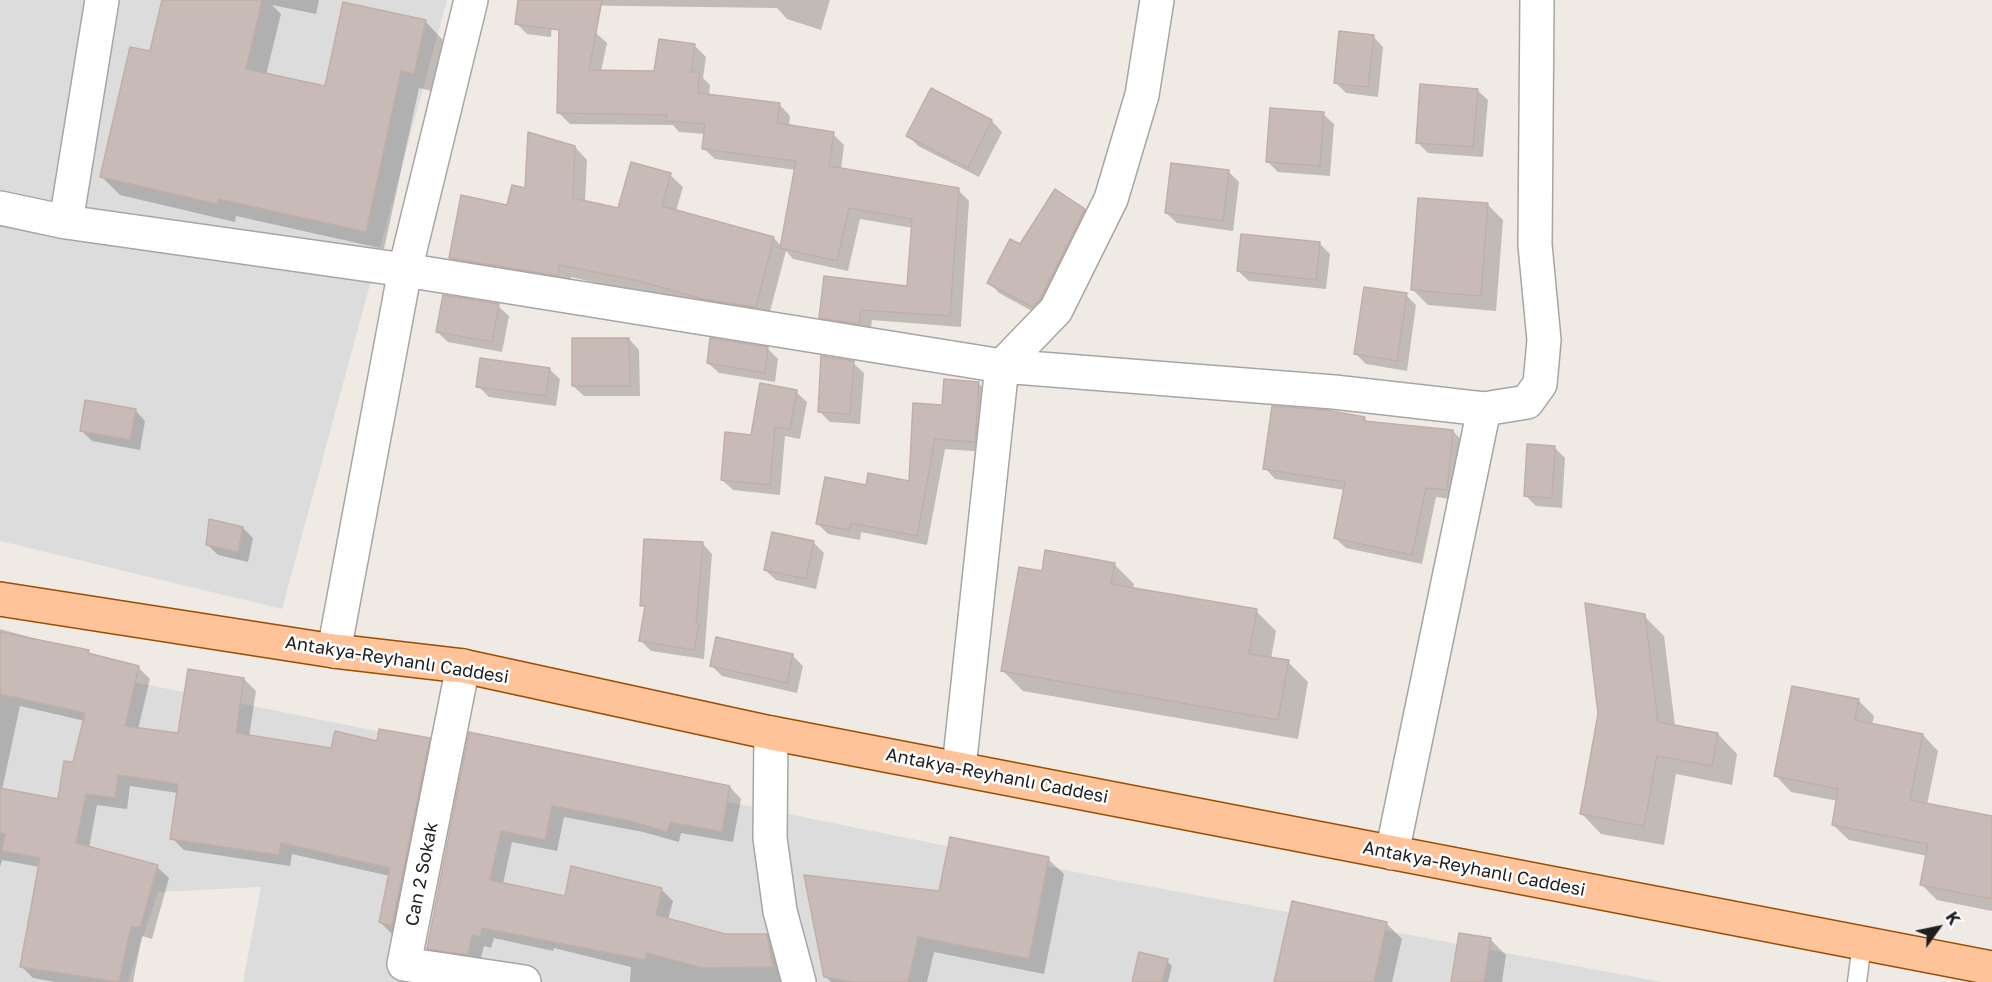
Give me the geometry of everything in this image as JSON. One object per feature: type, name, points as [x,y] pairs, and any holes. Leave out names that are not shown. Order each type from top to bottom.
[{"type":"main road","name":"Antakya-Reyhanlı Caddesi","points":[[0,598],[334,651],[463,666],[771,733],[1992,968]]},
{"type":"street","points":[[66,222],[102,0]]},
{"type":"street","points":[[334,651],[405,270],[471,0]]},
{"type":"street","points":[[959,768],[1002,366],[1056,310],[1111,199],[1142,94],[1157,0]]},
{"type":"street","points":[[0,208],[66,222],[405,270],[1002,366],[1334,392],[1484,410],[1527,402],[1540,384],[1544,340],[1534,245],[1537,0]]},
{"type":"street","points":[[1392,853],[1484,410]]},
{"type":"street","name":"Can 2 Sokak","points":[[463,666],[404,964],[524,982]]},
{"type":"street","points":[[771,733],[770,838],[780,911],[799,982]]},
{"type":"lane","points":[[1857,982],[1862,944]]},
{"type":"shaded area","points":[[0,0],[447,0],[282,609],[0,541]]},
{"type":"shaded area","points":[[0,655],[1115,880],[1662,982],[243,982],[261,887],[158,892],[128,982],[0,982]]},
{"type":"building","points":[[162,0],[262,0],[246,69],[325,86],[343,2],[426,20],[414,74],[401,71],[366,232],[218,199],[217,204],[100,177],[130,47],[150,51]]},
{"type":"building","points":[[518,0],[602,0],[589,70],[654,71],[659,39],[695,44],[691,72],[699,72],[698,93],[780,103],[777,123],[834,132],[829,166],[959,188],[950,316],[861,310],[859,324],[819,318],[824,276],[907,286],[912,219],[849,208],[837,261],[780,248],[796,161],[702,149],[705,124],[666,121],[667,115],[557,113],[559,30],[515,24]]},
{"type":"building","points":[[1339,31],[1374,35],[1368,87],[1334,83]]},
{"type":"building","points":[[1420,84],[1478,89],[1473,147],[1416,143]]},
{"type":"building","points":[[931,88],[992,120],[968,168],[906,136]]},
{"type":"building","points":[[1270,108],[1324,112],[1320,166],[1266,162]]},
{"type":"building","points":[[528,132],[575,146],[573,198],[618,208],[631,162],[671,173],[662,206],[774,237],[756,307],[703,299],[639,281],[559,265],[558,276],[449,258],[461,195],[507,205],[512,185],[525,188]]},
{"type":"building","points":[[1171,163],[1229,170],[1223,221],[1165,213]]},
{"type":"building","points":[[1055,189],[1085,209],[1040,299],[1032,307],[987,283],[1010,239],[1020,244]]},
{"type":"building","points":[[1418,198],[1488,203],[1481,296],[1411,290]]},
{"type":"building","points":[[1241,234],[1320,242],[1316,280],[1237,271]]},
{"type":"building","points":[[1364,287],[1407,293],[1397,361],[1354,354]]},
{"type":"building","points":[[443,295],[499,304],[492,342],[436,332]]},
{"type":"building","points":[[572,338],[629,338],[630,386],[572,386]]},
{"type":"building","points":[[710,338],[768,347],[765,373],[707,363]]},
{"type":"building","points":[[821,356],[854,361],[850,414],[818,412]]},
{"type":"building","points":[[480,358],[550,368],[546,396],[476,387]]},
{"type":"building","points":[[944,379],[979,382],[975,442],[935,439],[917,536],[851,523],[849,530],[816,524],[825,477],[866,485],[868,473],[909,481],[913,403],[942,405]]},
{"type":"building","points":[[760,383],[797,390],[790,429],[775,427],[770,485],[721,480],[725,432],[751,435]]},
{"type":"building","points":[[85,400],[136,409],[130,440],[80,431]]},
{"type":"building","points":[[1272,406],[1326,410],[1365,417],[1364,421],[1453,430],[1447,490],[1426,488],[1412,555],[1334,538],[1345,482],[1263,469]]},
{"type":"building","points":[[1527,444],[1555,446],[1552,498],[1524,496]]},
{"type":"building","points":[[209,519],[243,527],[238,552],[206,545]]},
{"type":"building","points":[[772,532],[814,541],[806,579],[764,570]]},
{"type":"building","points":[[644,539],[703,542],[696,623],[699,624],[694,650],[639,641],[645,606],[640,606]]},
{"type":"building","points":[[1045,550],[1115,563],[1111,584],[1257,609],[1249,654],[1289,660],[1278,720],[1001,671],[1019,567],[1042,571]]},
{"type":"building","points":[[1585,603],[1645,614],[1658,722],[1718,733],[1712,766],[1657,756],[1644,826],[1580,814],[1598,714]]},
{"type":"building","points":[[0,632],[89,650],[88,653],[139,666],[125,726],[178,733],[188,669],[244,678],[236,733],[331,748],[335,731],[377,741],[379,729],[430,738],[392,926],[379,922],[390,868],[281,843],[279,855],[170,839],[178,784],[118,775],[115,798],[86,794],[76,843],[158,865],[140,928],[131,926],[119,982],[20,967],[40,858],[2,851],[5,834],[0,833],[0,788],[58,799],[64,761],[73,762],[85,713],[0,694]]},
{"type":"building","points":[[716,637],[793,654],[787,683],[710,666]]},
{"type":"building","points":[[1792,686],[1859,699],[1855,720],[1923,734],[1910,800],[1992,816],[1992,899],[1920,885],[1928,844],[1832,825],[1838,789],[1774,776]]},
{"type":"building","points":[[469,732],[730,786],[722,832],[670,822],[667,832],[631,821],[552,806],[545,840],[501,831],[490,880],[565,896],[571,866],[662,888],[656,915],[725,934],[767,934],[773,967],[703,968],[647,953],[645,960],[482,928],[480,937],[472,935],[468,955],[427,949]]},
{"type":"building","points":[[950,837],[1049,857],[1029,959],[918,937],[908,982],[853,982],[824,977],[804,875],[939,891]]},
{"type":"building","points":[[1292,901],[1387,922],[1374,982],[1274,982]]},
{"type":"building","points":[[1459,933],[1491,938],[1484,982],[1451,982]]},
{"type":"building","points":[[1139,952],[1168,959],[1162,982],[1132,982]]}]
